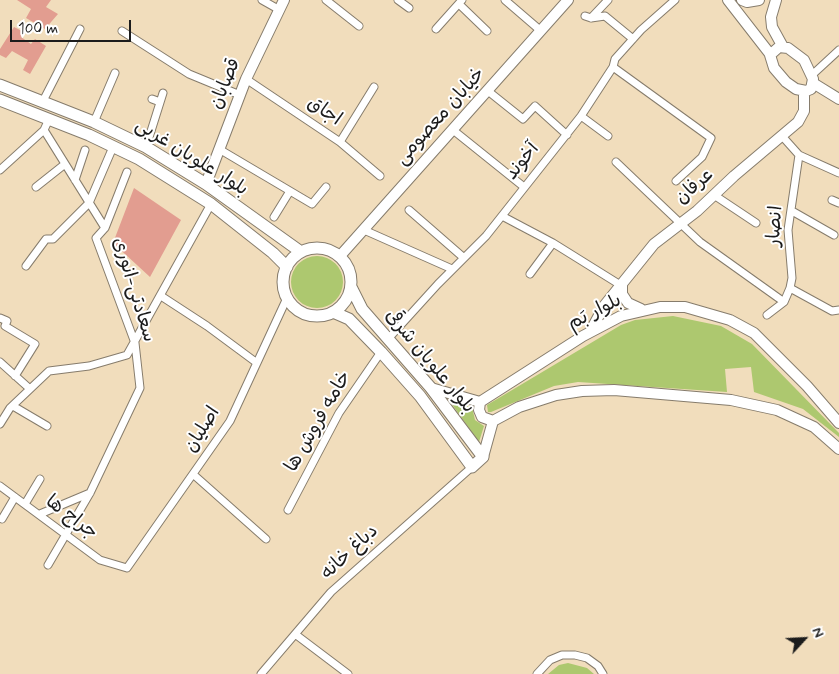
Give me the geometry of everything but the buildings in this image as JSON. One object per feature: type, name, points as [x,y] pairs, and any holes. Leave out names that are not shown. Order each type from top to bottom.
[{"type":"main road","name":"خیابان معصومی","points":[[340,256],[541,31],[566,0]]},
{"type":"main road","points":[[728,0],[770,54],[774,68],[786,82],[796,89],[804,91],[811,89],[812,79]]},
{"type":"main road","points":[[742,0],[747,2],[759,0]]},
{"type":"main road","points":[[776,0],[772,8],[772,27],[783,47]]},
{"type":"main road","name":"قصابان","points":[[206,184],[246,79],[281,4]]},
{"type":"main road","points":[[770,54],[775,48],[783,47],[797,53],[812,79],[839,99]]},
{"type":"main road","name":"بلوار علویان غربی","points":[[0,85],[94,122],[148,148],[206,184],[301,252]]},
{"type":"main road","name":"عرفان","points":[[590,332],[604,306],[654,244],[798,122],[804,111],[804,91]]},
{"type":"main road","name":"بلوار علویان غربی","points":[[0,100],[46,124],[113,147],[144,162],[211,204],[273,253],[287,267]]},
{"type":"main road","points":[[144,162],[148,148]]},
{"type":"main road","points":[[322,248],[340,256],[347,266],[351,287],[342,306],[323,316],[308,314],[294,307],[287,298],[284,277],[287,267],[293,258],[301,252],[322,248]]},
{"type":"main road","points":[[622,286],[622,294],[628,303],[641,310]]},
{"type":"main road","name":"بلوار علویان شرقی","points":[[351,287],[362,309],[431,388],[483,458]]},
{"type":"main road","name":"بلوار بَم","points":[[480,402],[590,332],[621,316],[660,306],[700,310],[730,320],[754,333],[839,423]]},
{"type":"main road","name":"بلوار علویان شرقی","points":[[333,312],[349,320],[381,352],[420,396],[472,466]]},
{"type":"main road","points":[[431,388],[480,402],[479,410],[482,417],[493,421]]},
{"type":"main road","points":[[472,466],[483,458],[493,421],[519,407],[556,395],[582,391],[624,391],[731,400],[777,410],[814,427],[839,449]]},
{"type":"street","points":[[262,0],[281,4]]},
{"type":"street","points":[[326,0],[359,26]]},
{"type":"street","points":[[398,0],[409,8]]},
{"type":"street","points":[[505,0],[541,31]]},
{"type":"street","points":[[608,0],[588,17],[605,16],[633,39]]},
{"type":"street","name":"آخوند","points":[[388,339],[452,269],[486,236],[581,116],[613,66],[615,59],[633,39],[675,0]]},
{"type":"street","points":[[436,29],[460,2],[487,30]]},
{"type":"street","points":[[43,101],[80,28]]},
{"type":"street","points":[[122,32],[189,74],[240,95]]},
{"type":"street","points":[[812,79],[839,50]]},
{"type":"street","points":[[613,66],[711,138],[702,157],[676,181]]},
{"type":"street","points":[[94,122],[115,72]]},
{"type":"street","name":"اجاق","points":[[246,79],[340,142],[380,176]]},
{"type":"street","points":[[340,142],[374,87]]},
{"type":"street","points":[[488,91],[523,119],[535,106],[567,134]]},
{"type":"street","points":[[148,148],[163,93]]},
{"type":"street","points":[[152,99],[160,102]]},
{"type":"street","points":[[581,116],[608,136]]},
{"type":"street","points":[[0,170],[46,124]]},
{"type":"street","name":"سعادتی-انوری","points":[[46,124],[75,180],[105,228],[96,238],[135,343],[140,388],[90,493],[48,565]]},
{"type":"street","points":[[452,130],[524,186]]},
{"type":"street","points":[[782,136],[799,155],[839,173]]},
{"type":"street","points":[[26,266],[46,239],[53,239],[89,203],[113,147]]},
{"type":"street","points":[[219,149],[312,204],[326,187]]},
{"type":"street","points":[[75,180],[85,150]]},
{"type":"street","name":"انصار","points":[[767,315],[784,302],[792,278],[788,230],[799,155]]},
{"type":"street","points":[[616,162],[700,242],[784,302]]},
{"type":"street","points":[[36,187],[66,164]]},
{"type":"street","points":[[105,228],[127,172]]},
{"type":"street","points":[[274,217],[290,191]]},
{"type":"street","points":[[714,195],[756,223]]},
{"type":"street","points":[[832,200],[839,203]]},
{"type":"street","points":[[0,424],[13,406],[49,371],[89,366],[127,355],[211,204]]},
{"type":"street","points":[[409,210],[464,258]]},
{"type":"street","points":[[792,211],[834,235]]},
{"type":"street","points":[[502,216],[603,272],[622,286]]},
{"type":"street","points":[[364,230],[452,269]]},
{"type":"street","points":[[530,274],[553,243]]},
{"type":"street","points":[[790,288],[832,311],[839,310]]},
{"type":"street","points":[[161,296],[207,326],[257,363]]},
{"type":"street","name":"اصلیان","points":[[126,568],[194,475],[230,421],[287,298]]},
{"type":"street","points":[[0,318],[7,321],[5,326],[35,344],[15,376]]},
{"type":"street","name":"خامه فروش ها","points":[[288,510],[339,413],[381,352]]},
{"type":"street","points":[[0,362],[30,389]]},
{"type":"street","points":[[13,406],[47,426]]},
{"type":"street","name":"دباغ خانه","points":[[261,674],[331,592],[472,466]]},
{"type":"street","points":[[194,475],[266,539]]},
{"type":"street","points":[[25,504],[40,479]]},
{"type":"street","name":"جراح ها","points":[[0,486],[100,560],[126,568]]},
{"type":"street","points":[[40,514],[90,493]]},
{"type":"street","points":[[2,519],[15,497]]},
{"type":"street","points":[[295,634],[348,674]]},
{"type":"street","points":[[537,674],[550,660],[562,655],[575,655],[587,658],[598,666],[604,674]]},
{"type":"green space","points":[[317,256],[331,260],[339,268],[343,282],[339,296],[331,304],[317,308],[303,304],[295,296],[291,282],[295,268],[303,260]]},
{"type":"green space","points":[[673,316],[721,326],[752,344],[839,433],[839,437],[803,409],[754,392],[751,367],[725,369],[727,392],[578,382],[554,386],[488,412],[487,405],[621,325],[635,320]]},
{"type":"green space","points":[[451,403],[472,407],[475,420],[484,426],[479,442]]},
{"type":"green space","points":[[568,663],[587,668],[594,674],[548,674],[559,665]]}]
